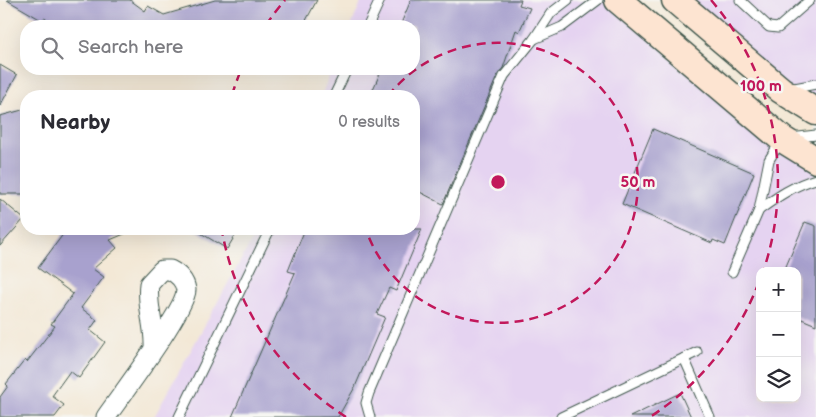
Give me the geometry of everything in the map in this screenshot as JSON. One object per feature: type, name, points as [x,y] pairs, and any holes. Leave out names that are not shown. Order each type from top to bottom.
[{"type":"street","points":[[618,0],[782,139],[816,160]]},
{"type":"street","points":[[674,0],[781,90],[816,112]]},
{"type":"street","points":[[106,417],[154,347]]},
{"type":"lane","points":[[371,20],[380,0]]},
{"type":"lane","points":[[370,417],[366,403],[369,393],[504,76],[534,39],[551,13],[568,0]]},
{"type":"lane","points":[[534,39],[562,27],[598,0]]},
{"type":"lane","points":[[740,0],[770,27],[778,28],[810,0]]},
{"type":"lane","points":[[337,90],[344,75]]},
{"type":"lane","points":[[781,90],[816,84]]},
{"type":"lane","points":[[732,272],[759,210],[767,166],[782,139],[816,135]]},
{"type":"lane","points":[[759,210],[803,182],[816,179]]},
{"type":"lane","points":[[179,417],[267,235]]},
{"type":"lane","points":[[561,417],[697,352]]},
{"type":"lane","points":[[684,358],[710,417]]},
{"type":"shaded area","points":[[362,0],[618,0],[816,160],[816,417],[154,417],[255,235],[420,235],[420,90],[323,90],[330,75],[420,75],[420,20],[354,20]]},
{"type":"shaded area","points":[[675,0],[816,0],[816,112]]},
{"type":"building","points":[[7,0],[130,0],[145,11],[148,6],[164,15],[215,0],[317,0],[306,20],[48,20],[44,18],[41,20]]},
{"type":"building","points":[[411,0],[521,0],[519,5],[530,8],[519,32],[516,30],[503,68],[498,74],[443,204],[420,192],[420,90],[373,90],[379,75],[420,75],[420,20],[403,20]]},
{"type":"building","points":[[0,65],[17,75],[0,106]]},
{"type":"building","points":[[20,111],[20,194],[0,194],[0,116]]},
{"type":"building","points":[[653,129],[754,173],[725,245],[713,240],[712,243],[622,204]]},
{"type":"building","points":[[0,199],[20,216],[20,224],[0,246]]},
{"type":"building","points":[[805,222],[816,226],[816,325],[801,319],[801,267],[786,267]]},
{"type":"building","points":[[63,235],[122,235],[110,240],[117,248],[93,269],[104,277],[81,308],[97,320],[90,330],[105,342],[79,378],[70,371],[52,396],[64,405],[55,417],[0,417],[0,397],[8,386],[6,384],[25,360],[27,362],[55,326],[51,324],[73,294],[38,268]]},
{"type":"building","points":[[204,235],[235,235],[227,249]]},
{"type":"building","points":[[303,235],[419,235],[396,291],[389,288],[377,314],[385,317],[355,387],[338,417],[232,417],[295,273],[288,271]]},
{"type":"building","points":[[680,393],[691,417],[630,417]]}]
